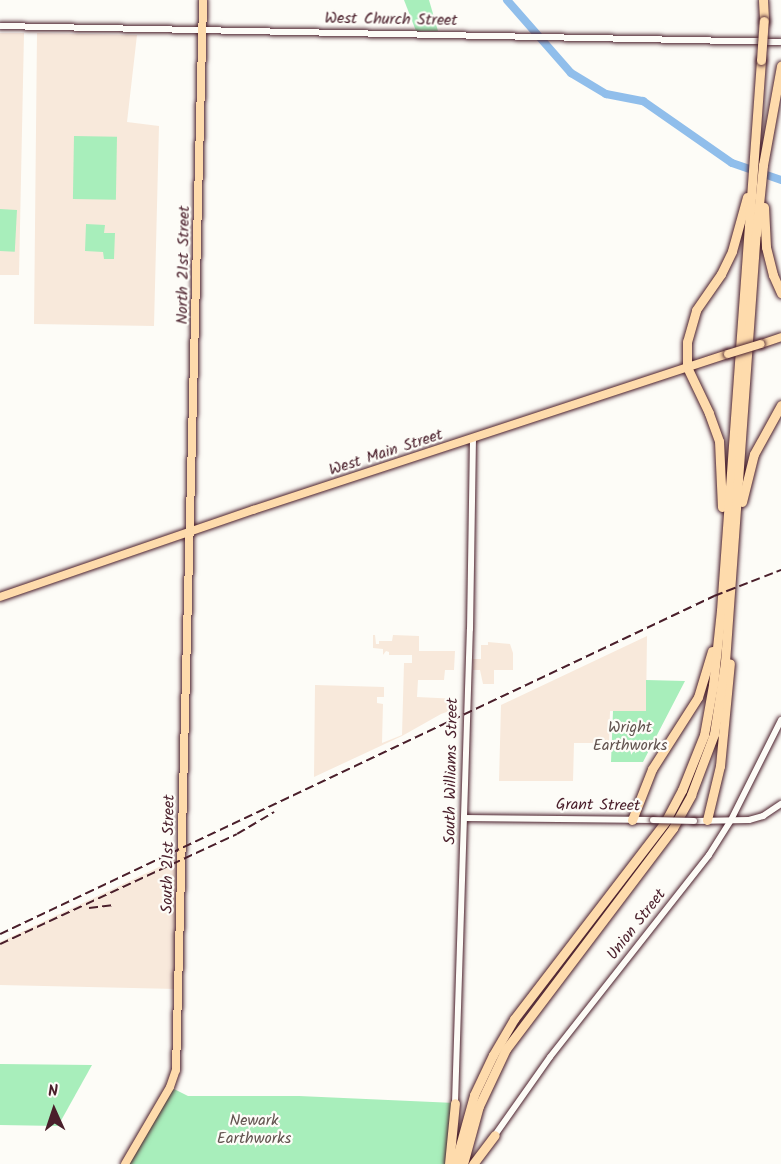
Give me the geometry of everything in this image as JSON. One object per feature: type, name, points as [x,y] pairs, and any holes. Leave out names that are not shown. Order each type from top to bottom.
[{"type":"highway","points":[[762,0],[764,21],[753,171],[766,247],[781,293]]},
{"type":"highway","points":[[455,1164],[474,1095],[493,1054],[514,1019],[651,842],[682,790],[704,735],[713,685],[721,610],[757,188],[781,66]]},
{"type":"highway","points":[[726,533],[721,517],[723,477],[719,441],[709,412],[687,367],[687,342],[691,321],[732,251],[757,188]]},
{"type":"highway","points":[[463,1164],[479,1106],[506,1049],[660,846],[691,795],[708,755],[716,724],[726,644],[757,188]]},
{"type":"highway","points":[[735,527],[740,521],[754,454],[781,405]]},
{"type":"highway","points":[[632,820],[652,770],[691,711],[703,686],[721,610]]},
{"type":"highway","points":[[707,820],[717,783],[722,751],[731,654],[726,644]]},
{"type":"highway","points":[[449,1164],[455,1103]]},
{"type":"highway","points":[[473,1164],[495,1135]]},
{"type":"main road","name":"North 21st Street","points":[[191,531],[203,0]]},
{"type":"main road","name":"West Main Street","points":[[0,597],[191,531],[781,337]]},
{"type":"main road","name":"South 21st Street","points":[[125,1164],[170,1087],[176,1070],[191,531]]},
{"type":"street","name":"West Church Street","points":[[0,26],[781,42]]},
{"type":"street","name":"South Williams Street","points":[[455,1103],[473,439]]},
{"type":"street","name":"Union Street","points":[[495,1135],[550,1057],[709,855],[731,820],[781,720]]},
{"type":"street","name":"Grant Street","points":[[464,818],[731,820],[763,816],[781,804]]},
{"type":"shaded area","points":[[0,33],[24,33],[19,275],[0,275]]},
{"type":"shaded area","points":[[37,33],[137,35],[127,122],[159,126],[154,326],[34,324]]},
{"type":"shaded area","points":[[373,635],[375,635],[376,644],[379,644],[379,641],[392,641],[393,635],[419,636],[419,651],[455,651],[454,670],[445,670],[444,680],[418,680],[417,697],[458,699],[458,708],[441,714],[402,736],[314,777],[315,685],[384,687],[384,697],[377,697],[377,703],[383,704],[382,743],[402,735],[404,663],[412,663],[412,655],[389,655],[386,651],[383,655],[383,649],[373,648]]},
{"type":"shaded area","points":[[647,636],[646,712],[610,711],[609,743],[574,743],[573,781],[499,781],[501,705]]},
{"type":"shaded area","points":[[488,642],[510,644],[513,653],[513,670],[494,670],[494,684],[483,684],[480,670],[473,670],[473,659],[481,659],[481,645],[488,645]]},
{"type":"shaded area","points":[[174,860],[180,860],[177,989],[0,985],[0,942]]},
{"type":"green space","points":[[404,0],[429,0],[438,31],[416,31]]},
{"type":"green space","points":[[74,136],[117,137],[116,200],[73,199]]},
{"type":"green space","points":[[0,209],[17,210],[15,252],[0,251]]},
{"type":"green space","points":[[86,224],[105,225],[104,233],[115,233],[114,259],[104,259],[103,252],[85,251]]},
{"type":"green space","name":"Wright Earthworks","points":[[646,680],[685,681],[643,762],[611,762],[613,711],[646,711]]},
{"type":"green space","points":[[0,1064],[92,1065],[58,1126],[0,1125]]},
{"type":"green space","name":"Newark Earthworks","points":[[170,1087],[188,1096],[299,1096],[455,1103],[449,1164],[126,1164]]},
{"type":"waterway","points":[[507,0],[571,73],[606,94],[643,101],[732,163],[781,180]]},
{"type":"railway","points":[[0,934],[714,596],[781,570]]},
{"type":"railway","points":[[0,944],[237,834],[274,812]]},
{"type":"railway","points":[[89,908],[114,905]]}]
